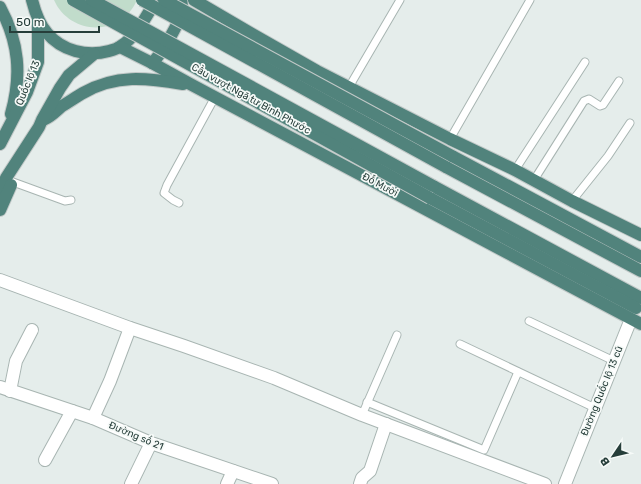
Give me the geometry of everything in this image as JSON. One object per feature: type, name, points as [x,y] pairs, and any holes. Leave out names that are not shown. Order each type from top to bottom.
[{"type":"highway","points":[[32,0],[38,18],[48,34],[59,44],[72,50],[94,54],[120,47],[128,41],[156,0]]},
{"type":"highway","name":"Cầu vượt Ngã tư Bình Phước","points":[[73,0],[431,192]]},
{"type":"highway","name":"Cầu vượt Ngã tư Bình Phước","points":[[92,0],[431,192]]},
{"type":"highway","points":[[142,0],[449,162],[641,257]]},
{"type":"highway","points":[[164,0],[641,271]]},
{"type":"highway","points":[[152,63],[164,47],[178,21],[182,10],[181,0]]},
{"type":"highway","points":[[194,0],[209,5],[286,54],[450,139],[515,170],[572,201],[641,235]]},
{"type":"highway","points":[[0,7],[14,41],[18,65],[17,84],[13,107],[2,139]]},
{"type":"highway","name":"Quốc lộ 13","points":[[2,139],[27,92],[38,62],[38,18]]},
{"type":"highway","name":"Đỗ Mười","points":[[120,47],[215,97],[638,309]]},
{"type":"highway","points":[[0,192],[6,178],[48,113],[60,88],[70,75],[94,54]]},
{"type":"highway","points":[[48,113],[62,107],[84,92],[99,85],[116,80],[143,78],[192,85]]},
{"type":"highway","points":[[0,210],[13,182],[44,130],[48,113]]},
{"type":"highway","points":[[431,192],[638,309]]},
{"type":"street","points":[[0,280],[130,328],[274,378],[362,415],[546,484]]},
{"type":"street","name":"Đường Quốc lộ 13 cũ","points":[[565,484],[614,361],[638,309]]},
{"type":"street","points":[[93,418],[110,381],[130,328]]},
{"type":"street","points":[[5,389],[16,361],[32,330]]},
{"type":"street","name":"Đường số 21","points":[[5,389],[93,418],[151,443],[272,484]]},
{"type":"street","points":[[45,460],[72,411]]},
{"type":"street","points":[[360,484],[362,478],[370,471],[386,424]]},
{"type":"street","points":[[131,484],[151,443]]},
{"type":"street","points":[[227,484],[232,471]]},
{"type":"lane","points":[[349,87],[400,0]]},
{"type":"lane","points":[[450,139],[530,0]]},
{"type":"lane","points":[[515,170],[585,62]]},
{"type":"lane","points":[[534,180],[584,101],[589,99],[600,106],[603,105],[619,81]]},
{"type":"lane","points":[[179,203],[172,200],[164,193],[215,97]]},
{"type":"lane","points":[[572,201],[608,156],[630,123]]},
{"type":"lane","points":[[13,182],[65,202],[71,200]]},
{"type":"lane","points":[[529,321],[614,361]]},
{"type":"lane","points":[[362,415],[397,335]]},
{"type":"lane","points":[[460,344],[595,408]]},
{"type":"lane","points":[[367,402],[484,450],[518,372]]},
{"type":"green space","points":[[54,0],[137,0],[129,12],[120,21],[108,26],[96,27],[83,26],[71,20],[62,12]]}]
